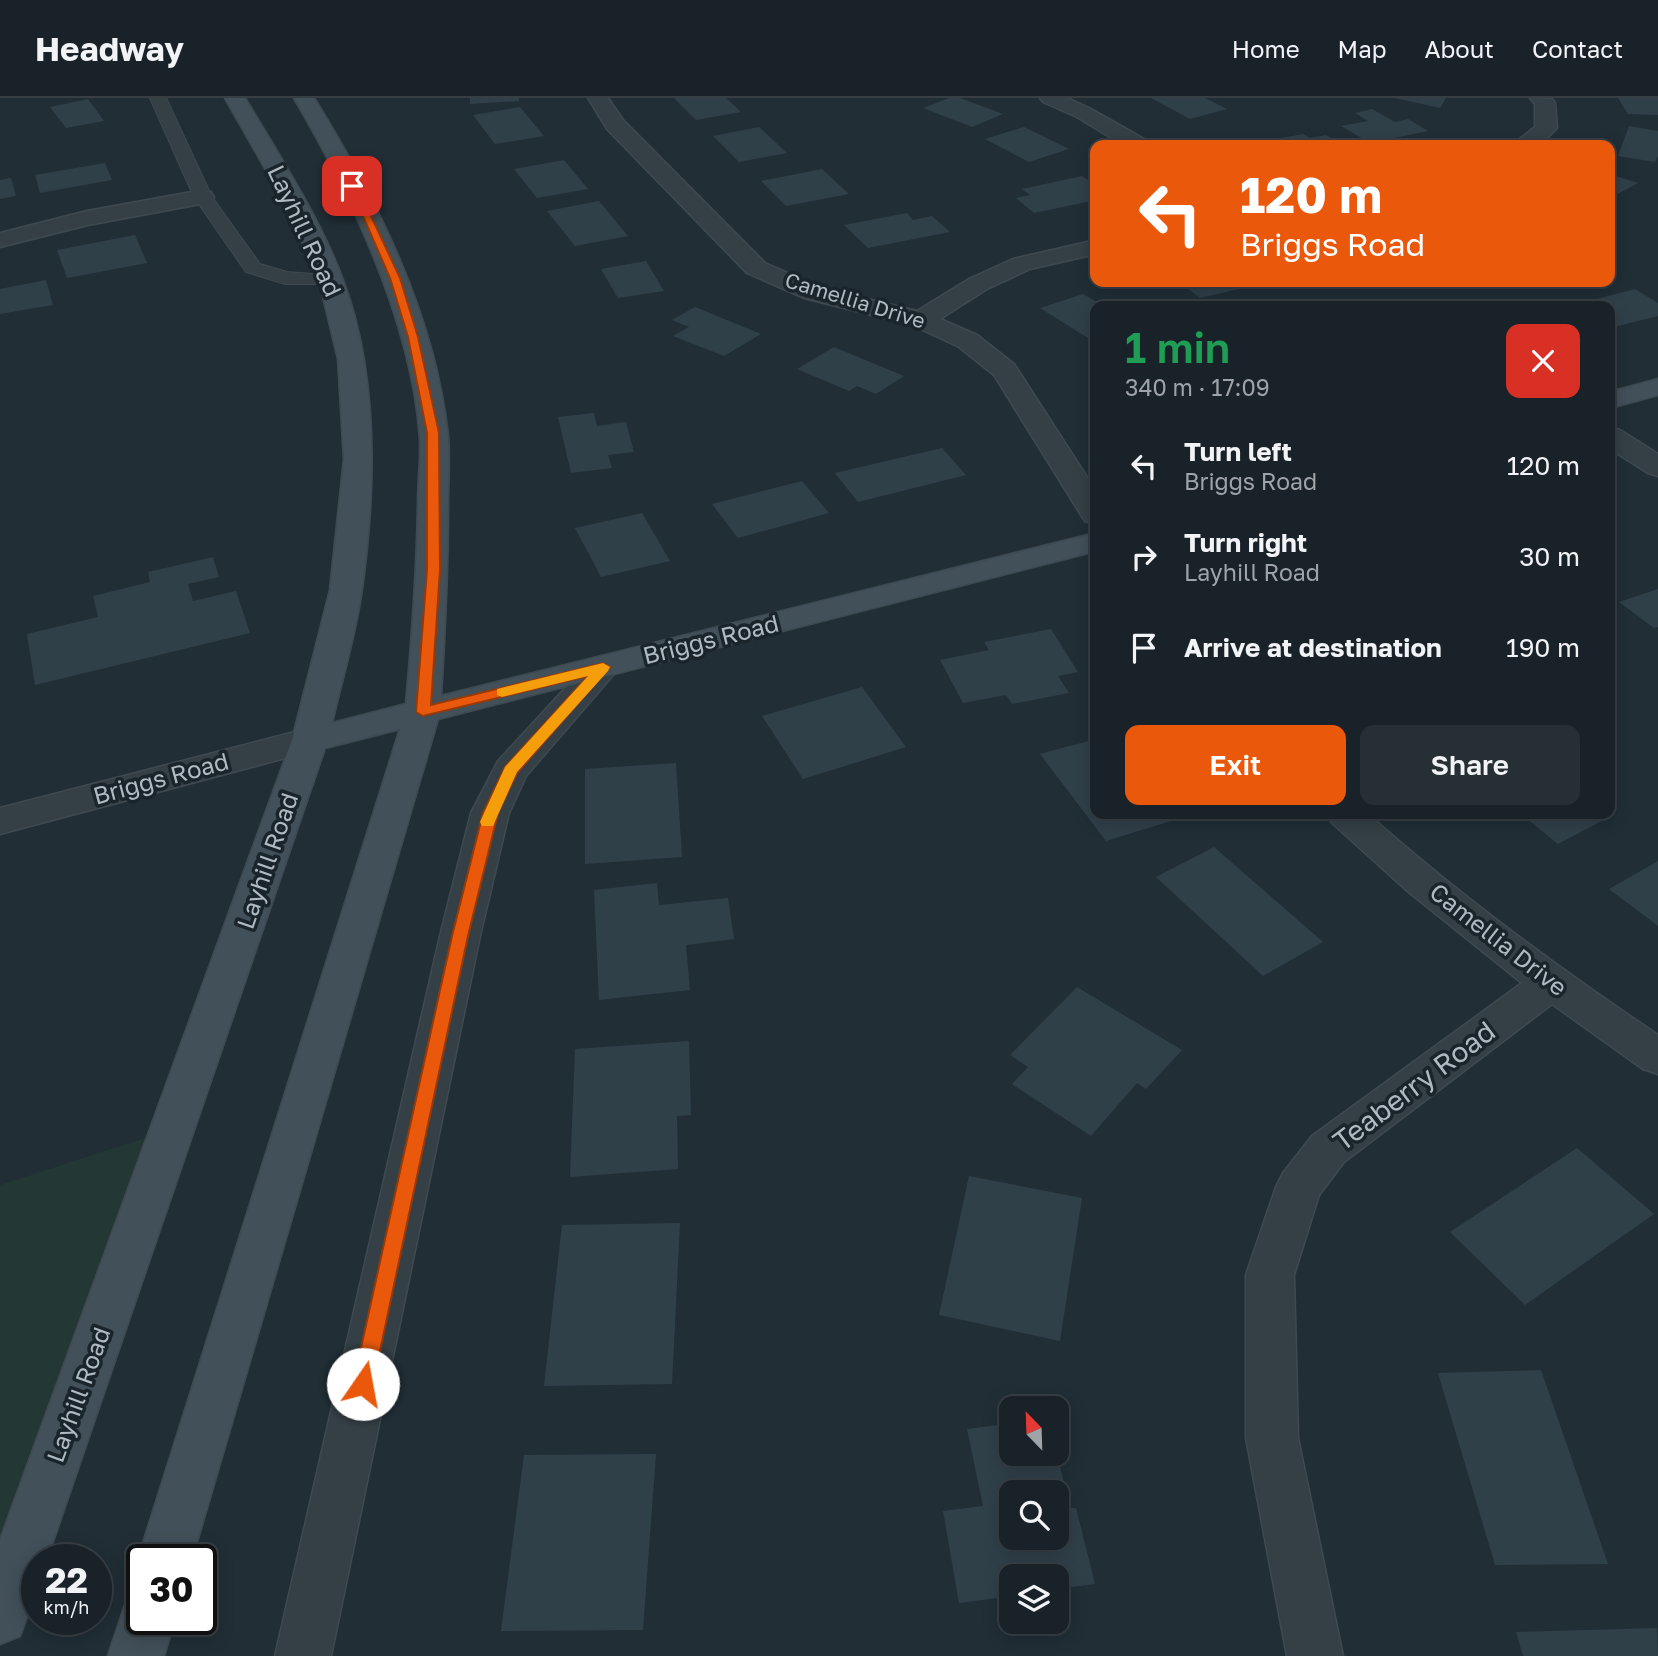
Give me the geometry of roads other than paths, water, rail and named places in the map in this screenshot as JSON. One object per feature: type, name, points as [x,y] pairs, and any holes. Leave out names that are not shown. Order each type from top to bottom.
[{"type":"main road","name":"Layhill Road","points":[[0,1616],[310,740],[346,590],[358,459],[351,359],[331,280],[293,198],[235,98]]},
{"type":"main road","points":[[170,1544],[423,712],[433,570],[433,433],[413,337],[395,278],[330,139],[304,98]]},
{"type":"main road","points":[[1615,399],[1658,387]]},
{"type":"main road","name":"Briggs Road","points":[[310,740],[1090,544]]},
{"type":"main road","points":[[136,1656],[142,1635]]},
{"type":"street","name":"Camellia Drive","points":[[598,98],[615,124],[756,268],[813,293],[921,320],[968,341],[1004,370],[1090,506]]},
{"type":"street","points":[[1051,98],[1084,113],[1130,140]]},
{"type":"street","points":[[1534,140],[1546,128],[1545,103],[1540,98]]},
{"type":"street","points":[[0,240],[87,218],[203,197]]},
{"type":"street","points":[[921,320],[978,284],[1022,264],[1090,248]]},
{"type":"street","points":[[1615,439],[1658,467]]},
{"type":"street","points":[[303,1656],[460,936],[490,813],[511,770],[603,667]]},
{"type":"street","name":"Briggs Road","points":[[0,821],[310,740]]},
{"type":"street","name":"Camellia Drive","points":[[1350,819],[1387,853],[1550,984],[1658,1057]]},
{"type":"street","name":"Teaberry Road","points":[[1315,1656],[1272,1437],[1270,1275],[1299,1187],[1328,1149],[1550,984]]},
{"type":"lane","points":[[158,98],[203,197],[253,268],[285,278],[331,280]]}]
